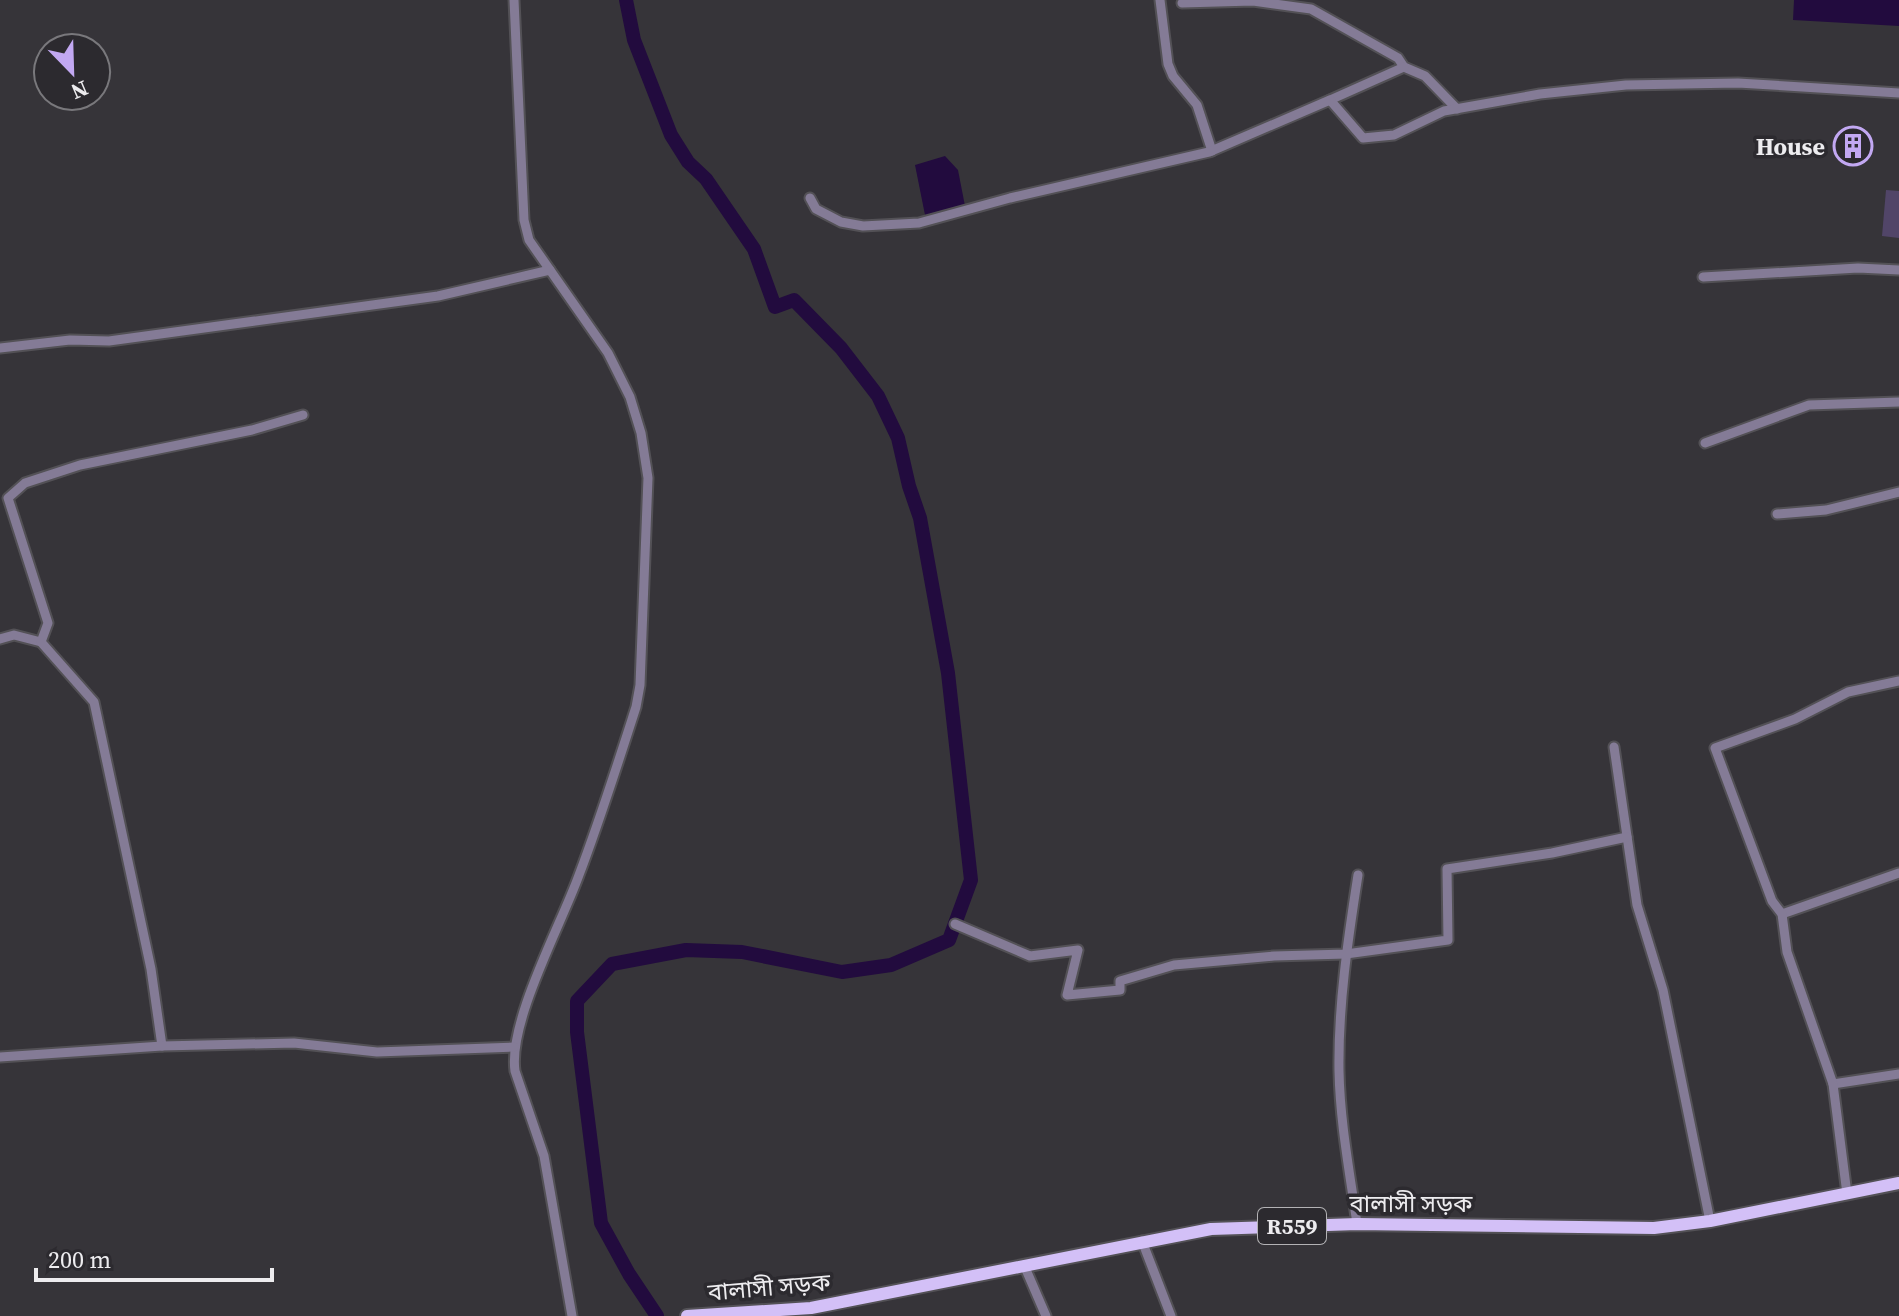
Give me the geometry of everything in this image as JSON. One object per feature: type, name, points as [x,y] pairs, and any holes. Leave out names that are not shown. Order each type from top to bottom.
[{"type":"main road","name":"বালাসী সড়ক","points":[[688,1316],[778,1313],[811,1308],[1211,1229],[1357,1224],[1654,1228],[1710,1221],[1899,1183]]},
{"type":"street","points":[[514,0],[524,220],[529,240],[608,353],[630,397],[641,433],[648,478],[640,685],[636,707],[596,830],[526,1005],[514,1047],[515,1071],[544,1156],[572,1316]]},
{"type":"street","points":[[1160,0],[1168,64],[1173,76],[1197,105],[1212,151]]},
{"type":"street","points":[[1182,3],[1253,1],[1311,9],[1398,58],[1404,67],[1425,76],[1457,109]]},
{"type":"street","points":[[810,198],[816,209],[841,222],[863,226],[919,223],[1010,198],[1212,151],[1404,67]]},
{"type":"street","points":[[1330,100],[1363,138],[1394,135],[1444,111],[1540,94],[1626,85],[1738,83],[1899,93]]},
{"type":"street","points":[[1703,277],[1858,268],[1899,270]]},
{"type":"street","points":[[0,348],[70,340],[109,341],[438,296],[550,270]]},
{"type":"street","points":[[1705,443],[1809,405],[1899,402]]},
{"type":"street","points":[[41,642],[48,623],[8,498],[25,483],[80,465],[252,430],[303,415]]},
{"type":"street","points":[[1777,514],[1826,510],[1899,492]]},
{"type":"street","points":[[0,639],[14,635],[41,642],[94,702],[151,969],[162,1046]]},
{"type":"street","points":[[1847,1194],[1833,1084],[1787,952],[1782,914],[1772,901],[1715,748],[1795,719],[1848,692],[1899,681]]},
{"type":"street","points":[[1614,747],[1637,905],[1663,990],[1710,1221]]},
{"type":"street","points":[[955,924],[1030,956],[1078,950],[1067,995],[1120,990],[1120,981],[1174,965],[1261,957],[1346,954],[1448,940],[1447,869],[1552,853],[1627,837]]},
{"type":"street","points":[[1782,914],[1899,873]]},
{"type":"street","points":[[1357,1224],[1343,1126],[1339,1071],[1346,954],[1358,875]]},
{"type":"street","points":[[0,1057],[162,1046],[294,1043],[377,1052],[514,1047]]},
{"type":"street","points":[[1833,1084],[1899,1074]]},
{"type":"street","points":[[1142,1241],[1171,1316]]},
{"type":"street","points":[[1024,1265],[1046,1316]]},
{"type":"shaded area","points":[[1794,0],[1899,0],[1899,26],[1793,20]]},
{"type":"shaded area","points":[[945,156],[958,170],[965,206],[925,215],[915,165]]},
{"type":"shaded area","points":[[1886,190],[1899,191],[1899,238],[1882,236]]},
{"type":"waterway","points":[[626,0],[634,40],[671,135],[754,249],[775,307],[794,300],[841,348],[878,396],[898,438],[920,518],[948,673],[971,880],[949,940],[891,965],[842,972],[742,952],[686,950],[612,964],[577,1001],[577,1032],[601,1223],[657,1316]]},
{"type":"place","name":"House","points":[[1853,146]]}]
